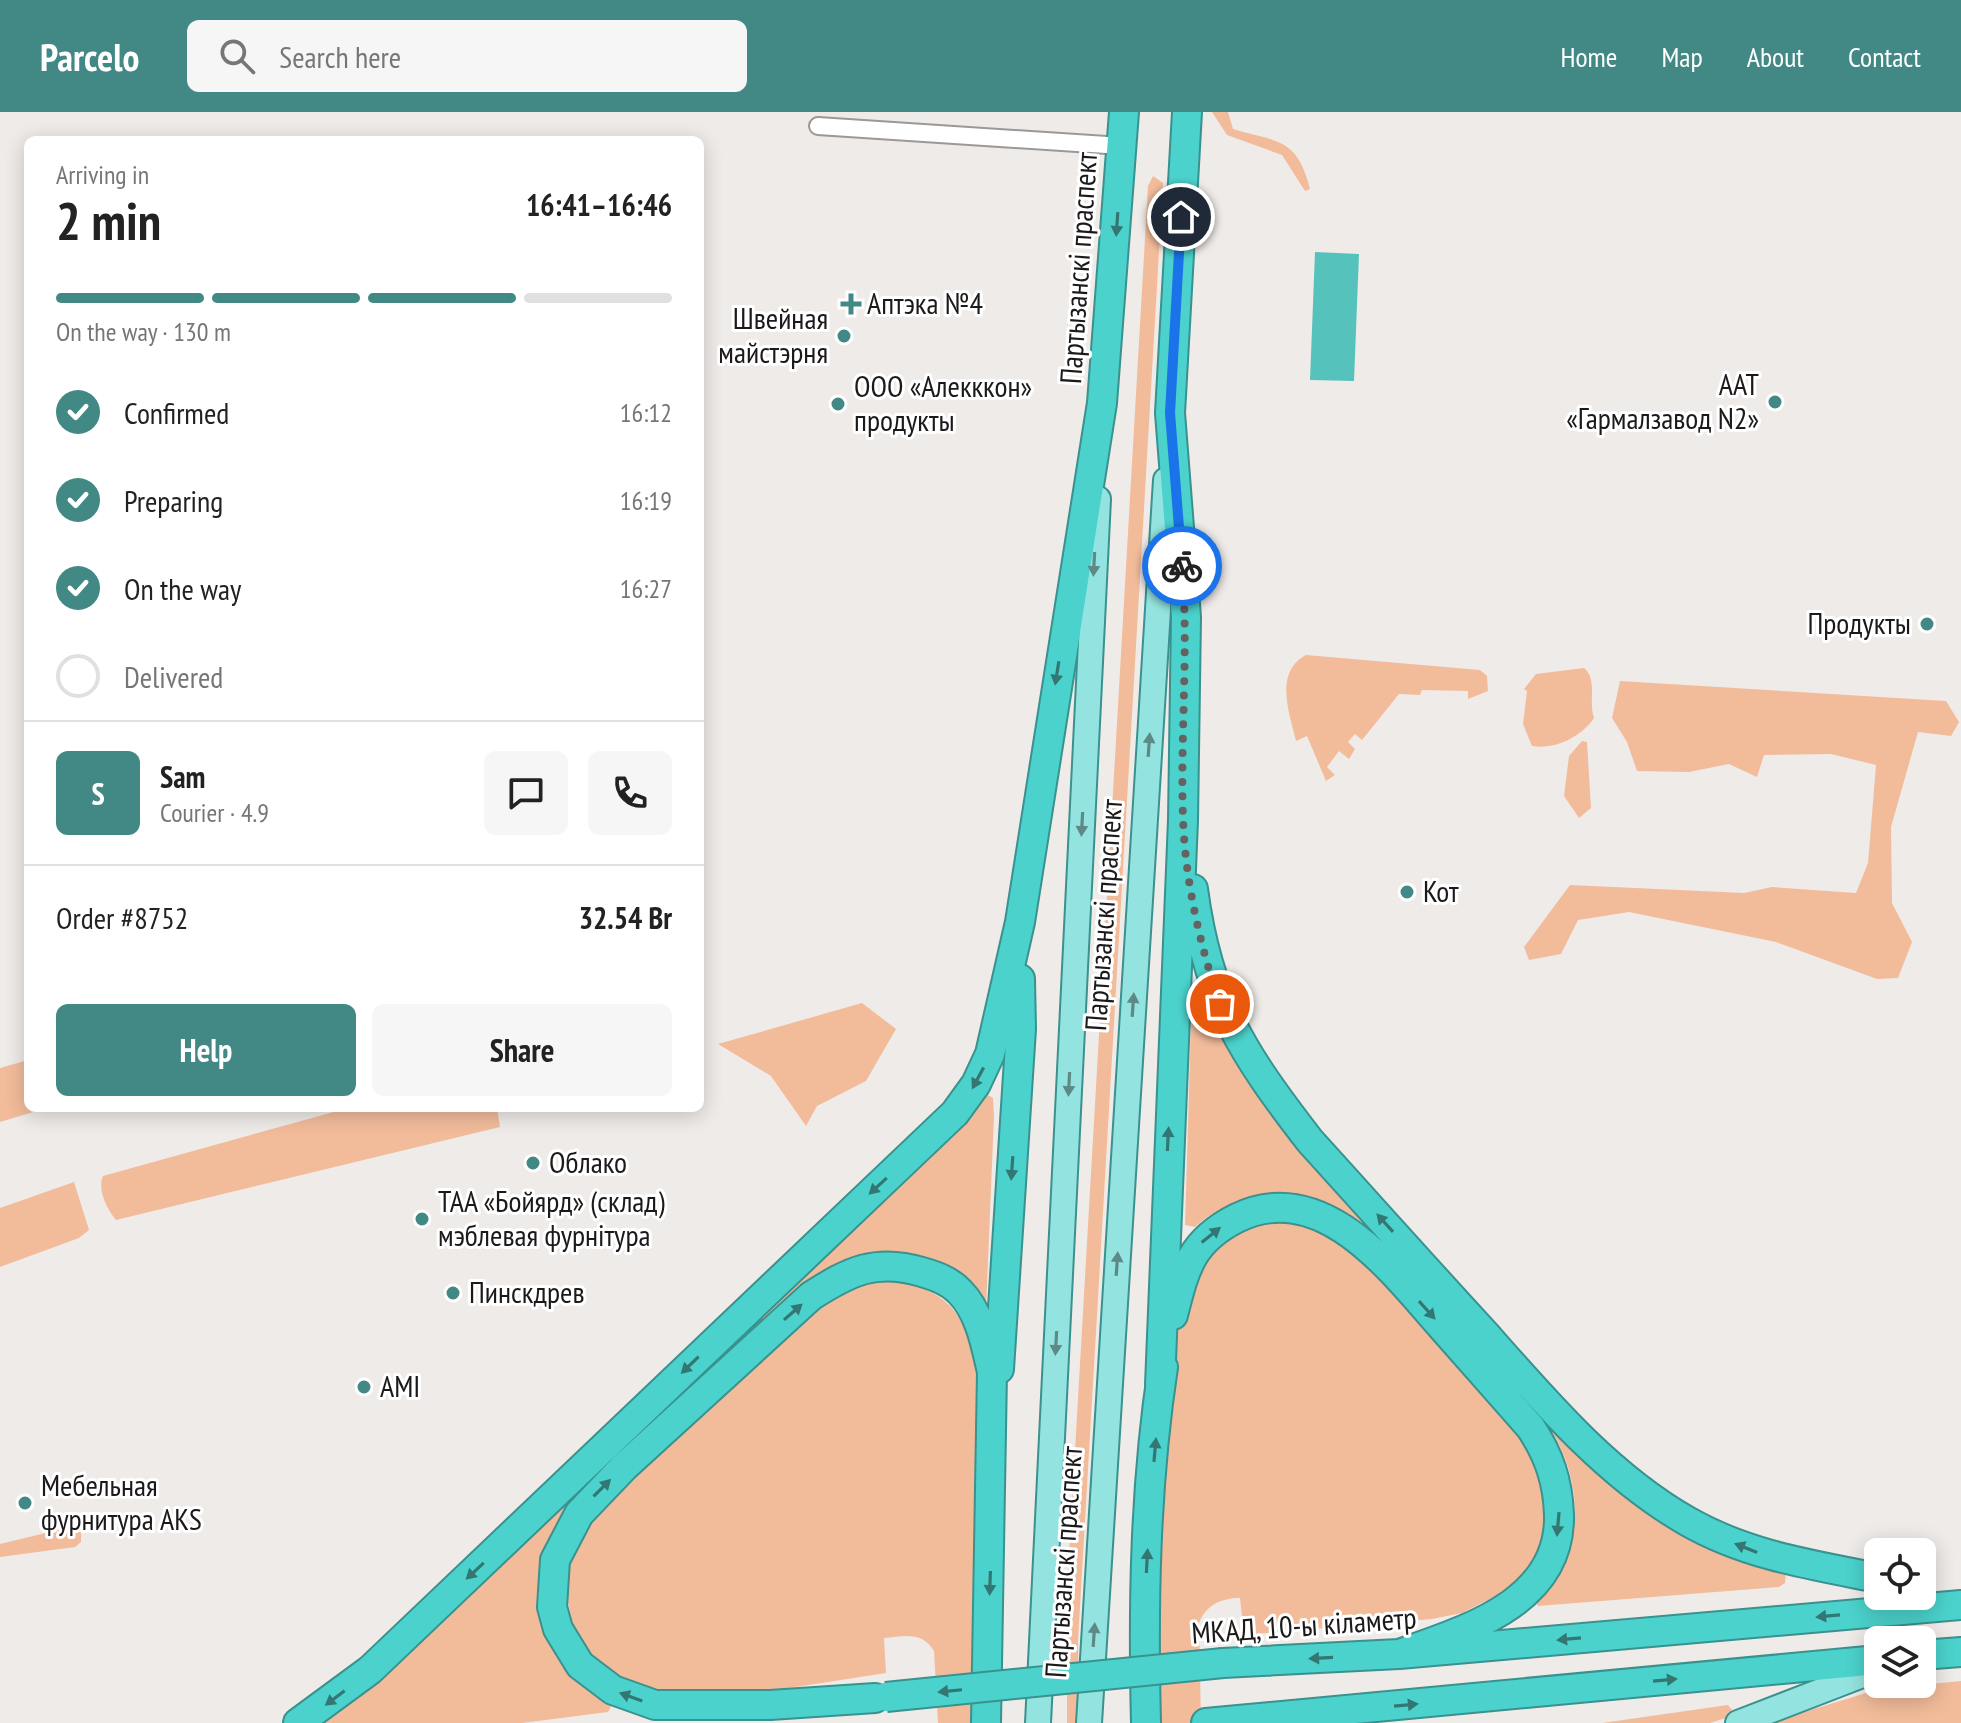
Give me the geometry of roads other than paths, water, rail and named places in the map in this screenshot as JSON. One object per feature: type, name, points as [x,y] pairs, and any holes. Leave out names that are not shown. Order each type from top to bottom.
[{"type":"highway","name":"Партызанскі праспект","points":[[1102,403],[1124,112]]},
{"type":"highway","name":"Партызанскі праспект","points":[[1170,413],[1187,112]]},
{"type":"highway","points":[[298,1723],[370,1670],[955,1113],[976,1084],[990,1054],[1020,922],[1070,587],[1102,403]]},
{"type":"highway","points":[[1146,1723],[1144,1628],[1160,1385],[1183,820],[1186,617],[1170,413]]},
{"type":"highway","points":[[1183,820],[1198,928],[1220,1004],[1243,1047],[1310,1141],[1531,1385],[1592,1447],[1686,1521],[1753,1551],[1798,1564],[1864,1576]]},
{"type":"highway","points":[[992,1505],[1021,1029],[1020,922]]},
{"type":"highway","points":[[1160,1385],[1169,1328],[1190,1257],[1220,1227],[1250,1212],[1300,1211],[1345,1229],[1378,1255],[1460,1347],[1531,1428],[1546,1451],[1559,1495],[1559,1527],[1552,1557],[1541,1577],[1524,1595],[1471,1628],[1399,1654]]},
{"type":"highway","points":[[881,1697],[683,1707],[655,1705],[613,1690],[580,1665],[558,1629],[552,1607],[551,1581],[564,1538],[596,1493],[789,1315],[831,1283],[878,1265],[905,1267],[943,1279],[960,1292],[975,1317],[992,1372],[986,1723]]},
{"type":"highway","points":[[1936,1591],[1961,1597]]},
{"type":"highway","name":"МКАД, 10-ы кіламетр","points":[[651,1723],[1223,1663],[1399,1654],[1961,1605]]},
{"type":"highway","points":[[1936,1654],[1961,1652]]},
{"type":"highway","points":[[1214,1722],[1864,1661]]},
{"type":"highway","points":[[1300,1715],[1379,1723]]},
{"type":"main road","name":"Партызанскі праспект","points":[[1038,1723],[1102,403]]},
{"type":"main road","name":"Партызанскі праспект","points":[[1089,1723],[1170,413]]},
{"type":"main road","points":[[1738,1723],[1864,1674]]},
{"type":"street","points":[[818,126],[940,137],[1122,146]]},
{"type":"water","points":[[1315,252],[1359,254],[1354,381],[1310,380]]},
{"type":"place","name":"Аптэка №4","points":[[851,304]]},
{"type":"place","name":"Швейная майстэрня","points":[[844,336]]},
{"type":"place","name":"ААТ «Гармалзавод N2»","points":[[1775,402]]},
{"type":"place","name":"ООО «Алекккон» продукты","points":[[838,404]]},
{"type":"place","name":"Продукты","points":[[1927,624]]},
{"type":"place","name":"Кот","points":[[1407,892]]},
{"type":"place","name":"Облако","points":[[533,1163]]},
{"type":"place","name":"ТАА «Бойярд» (склад) мэблевая фурнітура","points":[[422,1219]]},
{"type":"place","name":"Пинскдрев","points":[[453,1293]]},
{"type":"place","name":"AMI","points":[[364,1387]]},
{"type":"place","name":"Мебельная фурнитура AKS","points":[[25,1503]]}]
